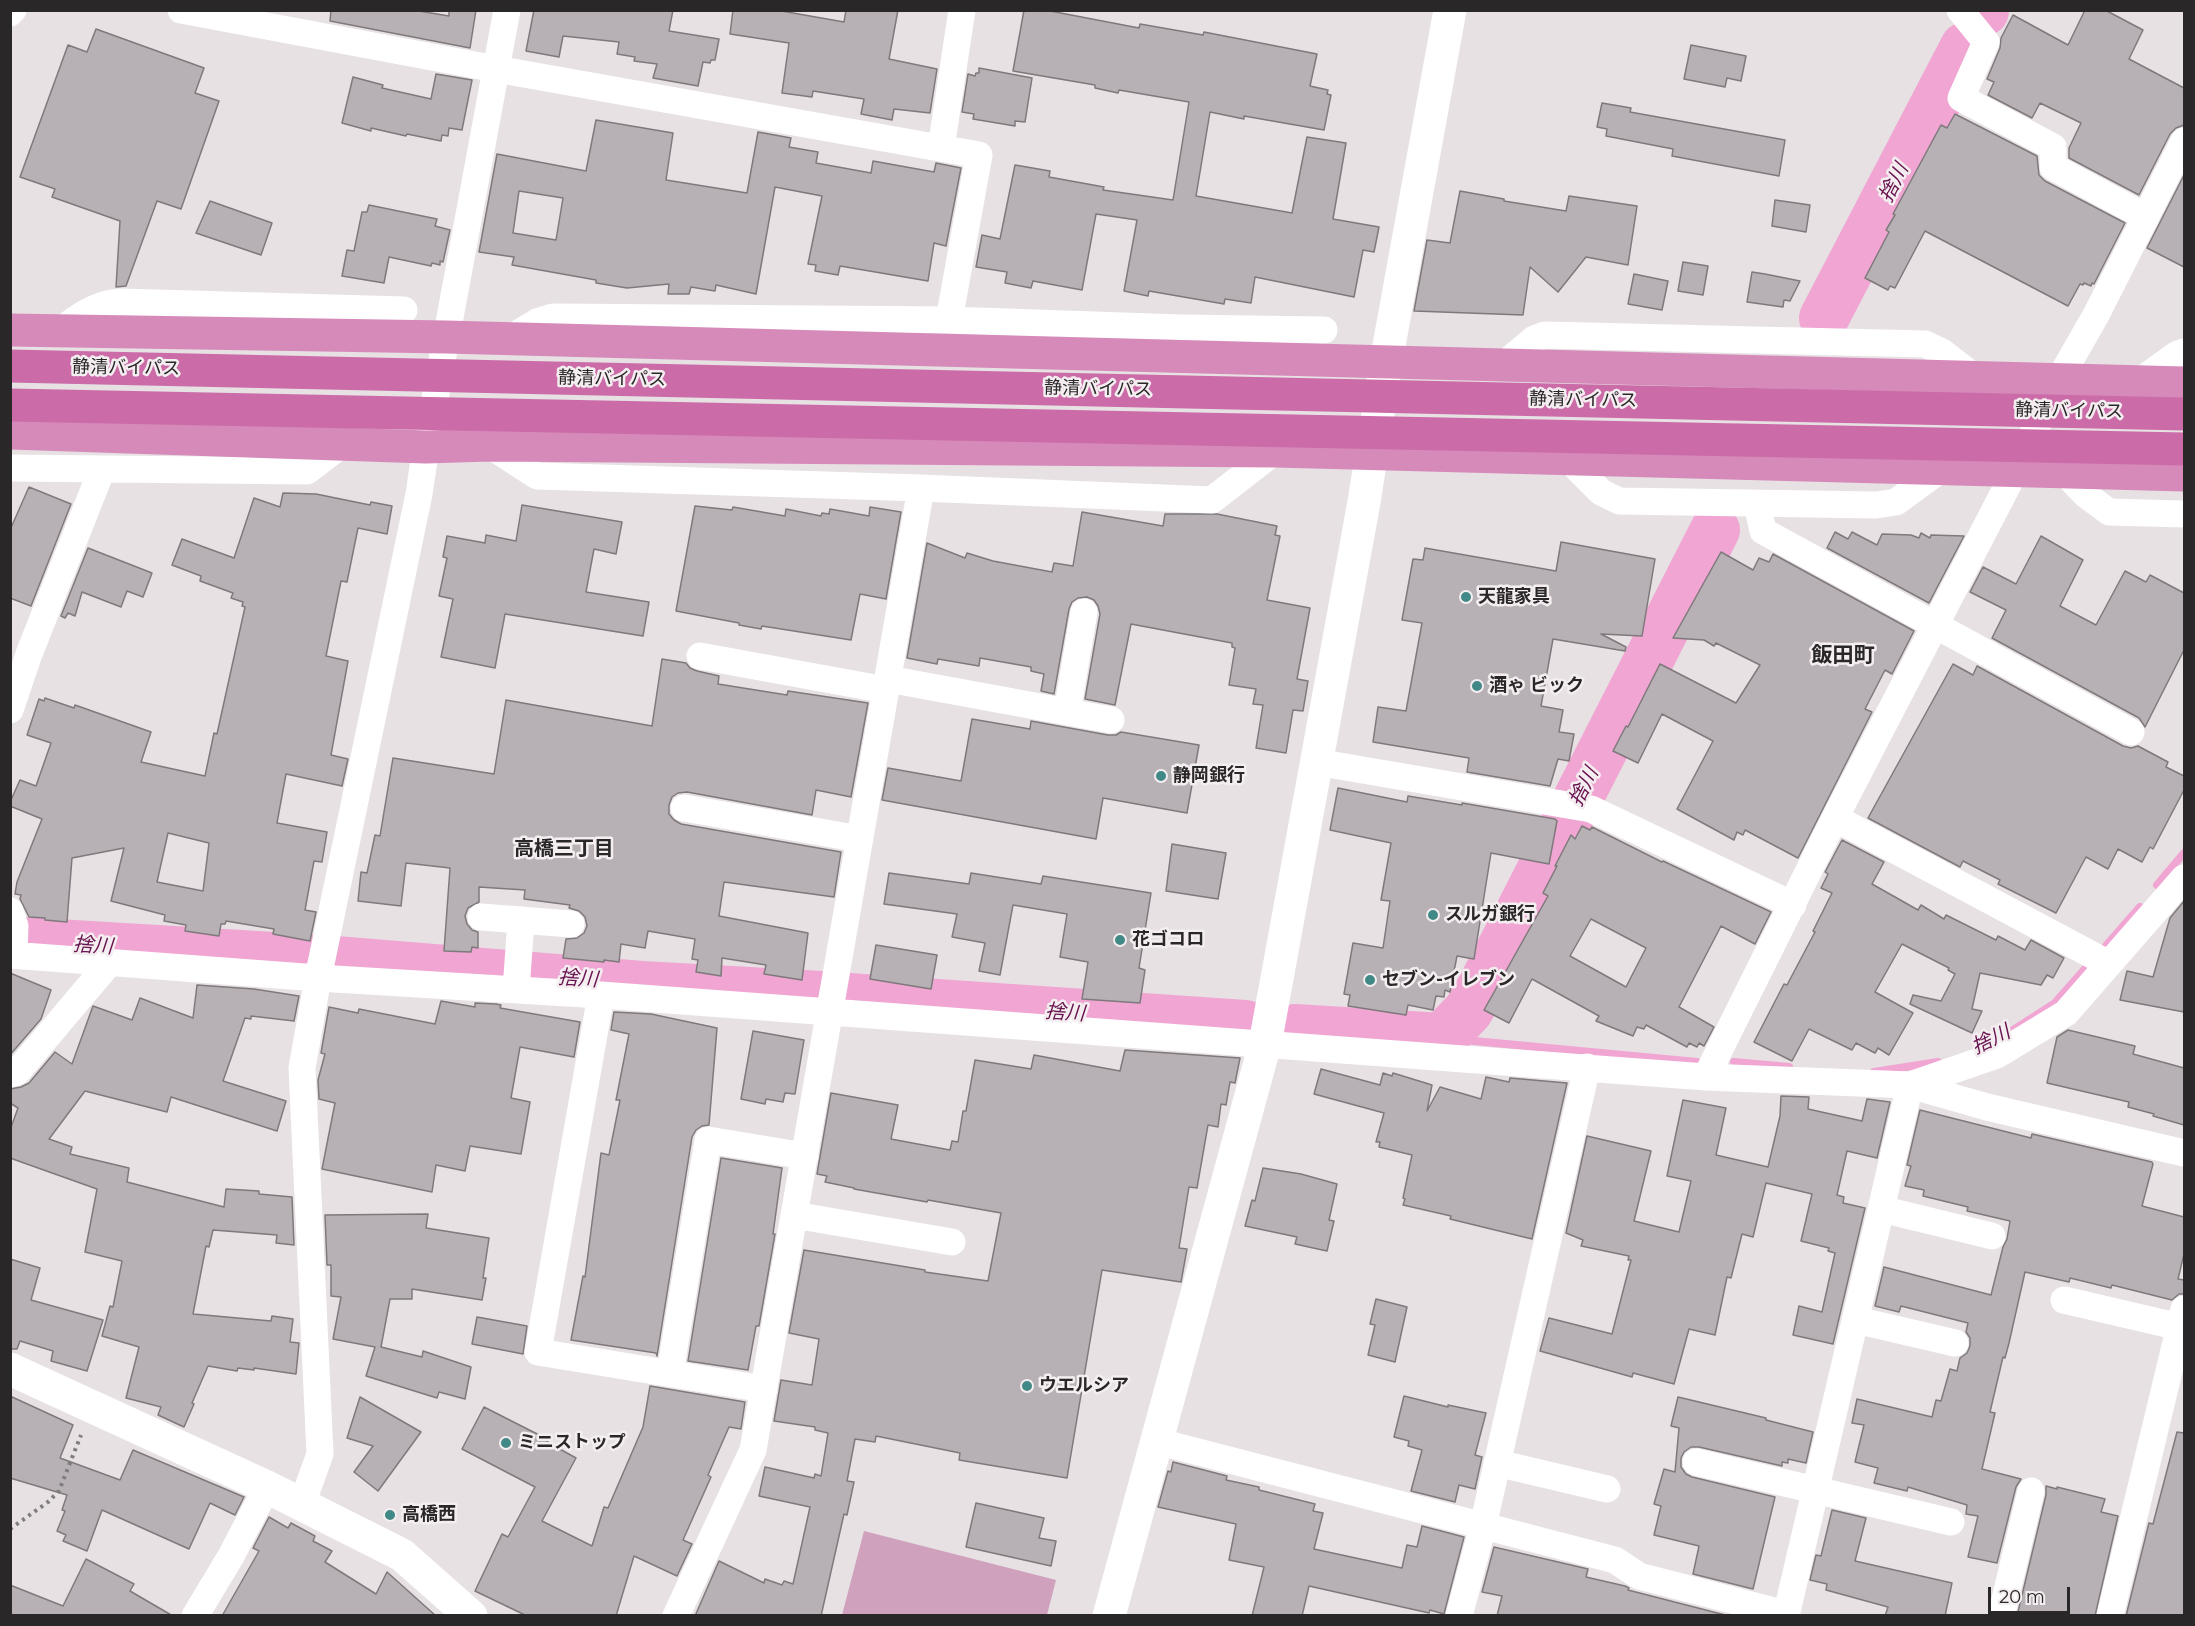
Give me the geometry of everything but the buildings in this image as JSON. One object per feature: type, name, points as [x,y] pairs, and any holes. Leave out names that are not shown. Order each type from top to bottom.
[{"type":"highway","points":[[10,330],[509,339],[2184,382]]},
{"type":"highway","name":"静清バイパス","points":[[10,366],[2184,414]]},
{"type":"highway","name":"静清バイパス","points":[[10,405],[2184,448]]},
{"type":"highway","points":[[10,433],[426,447],[489,445],[1275,451],[2184,475]]},
{"type":"street","points":[[181,10],[496,69],[980,155],[949,320]]},
{"type":"street","points":[[302,1504],[320,1454],[302,1068],[318,978],[419,494],[507,10]]},
{"type":"street","points":[[941,148],[962,10]]},
{"type":"street","points":[[1108,1616],[1265,1044],[1450,10]]},
{"type":"street","points":[[1960,10],[1986,42],[1961,98],[2053,147],[2053,167],[2146,218]]},
{"type":"street","points":[[1706,1077],[1934,624],[2015,471],[2060,378],[2096,315],[2184,141]]},
{"type":"street","points":[[60,331],[85,312],[105,303],[404,310]]},
{"type":"street","points":[[309,307],[363,336]]},
{"type":"street","points":[[509,339],[537,322],[553,317],[949,320],[1324,330]]},
{"type":"street","points":[[1153,327],[1191,357]]},
{"type":"street","points":[[2140,381],[2176,355],[2184,352]]},
{"type":"street","points":[[10,468],[307,471],[341,445]]},
{"type":"street","points":[[489,445],[537,476],[1212,500],[1275,451]]},
{"type":"street","points":[[1568,459],[1602,492],[1619,501],[1876,505],[1896,502],[1941,469]]},
{"type":"street","points":[[10,710],[33,643],[102,469]]},
{"type":"street","points":[[2064,472],[2086,495],[2109,512],[2184,514]]},
{"type":"street","points":[[676,1616],[753,1450],[921,488]]},
{"type":"street","points":[[1757,504],[1763,531],[2131,732]]},
{"type":"street","points":[[1067,712],[1084,612]]},
{"type":"street","points":[[700,656],[1111,720]]},
{"type":"street","points":[[1316,762],[1591,809],[1793,905]]},
{"type":"street","points":[[684,808],[860,839]]},
{"type":"street","points":[[1835,819],[2109,964]]},
{"type":"street","points":[[1910,1085],[1997,1055],[2066,1013],[2181,887]]},
{"type":"street","points":[[10,911],[15,926],[13,955],[318,978],[601,995],[1706,1077],[1910,1085],[1987,1107],[2184,1153]]},
{"type":"street","points":[[481,917],[571,924]]},
{"type":"street","points":[[516,990],[520,920]]},
{"type":"street","points":[[10,1074],[17,1072],[110,962]]},
{"type":"street","points":[[601,995],[538,1352],[764,1389]]},
{"type":"street","points":[[1459,1616],[1483,1526],[1587,1067]]},
{"type":"street","points":[[1156,1441],[1616,1560],[1639,1576],[1786,1615],[1910,1085]]},
{"type":"street","points":[[670,1373],[708,1140],[805,1156]]},
{"type":"street","points":[[1881,1209],[1992,1236]]},
{"type":"street","points":[[794,1215],[952,1242]]},
{"type":"street","points":[[2064,1300],[2182,1318],[2110,1616]]},
{"type":"street","points":[[1856,1320],[1955,1343]]},
{"type":"street","points":[[10,1369],[267,1487],[402,1555],[471,1616]]},
{"type":"street","points":[[1696,1462],[1815,1492],[1951,1522]]},
{"type":"street","points":[[1497,1463],[1607,1489]]},
{"type":"street","points":[[195,1616],[231,1556],[267,1487]]},
{"type":"street","points":[[2001,1616],[2031,1491]]},
{"type":"path","points":[[10,1529],[48,1502],[59,1491],[92,1406]]},
{"type":"shaded area","points":[[864,1531],[1056,1580],[1047,1615],[842,1615]]},
{"type":"waterway","name":"捨川","points":[[1824,318],[1965,47]]},
{"type":"waterway","name":"捨川","points":[[1295,1029],[1442,1038],[1468,1011],[1715,530]]},
{"type":"waterway","name":"捨川","points":[[2157,885],[2184,853]]},
{"type":"waterway","name":"捨川","points":[[2106,946],[2140,907]]},
{"type":"waterway","name":"捨川","points":[[23,942],[307,959]]},
{"type":"waterway","name":"捨川","points":[[335,961],[642,986],[821,996]]},
{"type":"waterway","name":"捨川","points":[[2013,1030],[2055,1003],[2085,969]]},
{"type":"waterway","name":"捨川","points":[[849,998],[1245,1025]]},
{"type":"waterway","name":"捨川","points":[[1442,1038],[1697,1062]]},
{"type":"waterway","name":"捨川","points":[[1734,1062],[1789,1067]]},
{"type":"waterway","name":"捨川","points":[[1874,1072],[1938,1062]]},
{"type":"place","name":"天龍家具","points":[[1466,597]]},
{"type":"place","name":"酒ゃ ビック","points":[[1477,686]]},
{"type":"place","name":"静岡銀行","points":[[1161,776]]},
{"type":"place","name":"スルガ銀行","points":[[1433,915]]},
{"type":"place","name":"花ゴコロ","points":[[1120,940]]},
{"type":"place","name":"セブン-イレブン","points":[[1370,980]]},
{"type":"place","name":"ウエルシア","points":[[1027,1386]]},
{"type":"place","name":"ミニストップ","points":[[506,1443]]},
{"type":"place","name":"高橋西","points":[[390,1515]]},
{"type":"district","name":"飯田町","points":[[1843,656]]},
{"type":"district","name":"高橋三丁目","points":[[564,849]]}]
